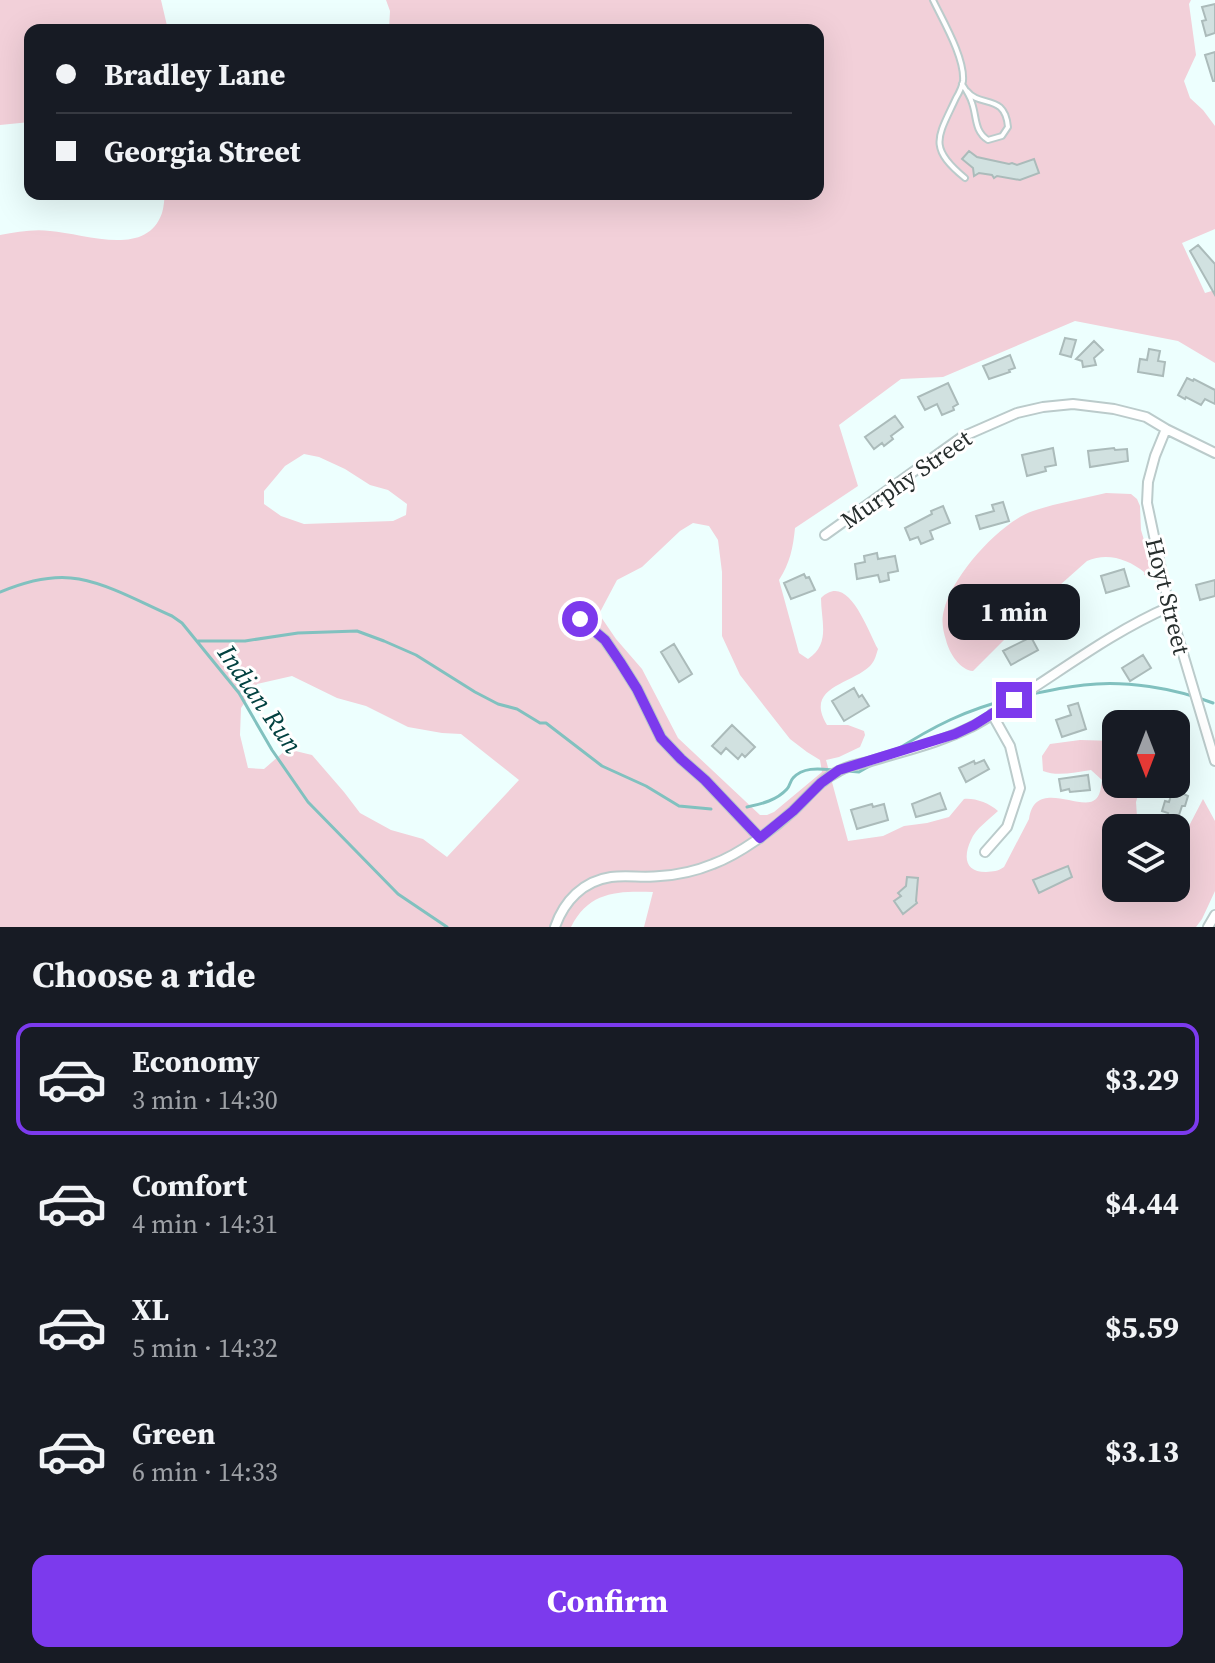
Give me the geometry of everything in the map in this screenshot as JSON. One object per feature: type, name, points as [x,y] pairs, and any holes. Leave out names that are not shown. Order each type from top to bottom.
[{"type":"street","name":"Murphy Street","points":[[825,535],[962,437],[1017,413],[1043,407],[1073,404],[1146,417],[1215,453]]},
{"type":"street","name":"Hoyt Street","points":[[1166,429],[1148,482],[1147,503],[1169,607],[1215,761]]},
{"type":"street","points":[[555,927],[570,899],[580,889],[611,877],[659,876],[715,864],[760,838],[839,770],[955,734],[992,714],[1109,637],[1169,607]]},
{"type":"street","points":[[580,619],[605,640],[620,662],[661,738],[760,838]]},
{"type":"street","points":[[985,852],[1007,827],[1020,788],[1010,746],[992,714]]},
{"type":"street","points":[[1208,927],[1215,915]]},
{"type":"lane","points":[[933,0],[957,53],[963,79],[941,132],[940,151],[949,165],[965,178]]},
{"type":"lane","points":[[962,84],[967,91],[971,97],[1002,109],[1008,127],[1002,136],[988,140],[980,135],[967,91]]},
{"type":"shaded area","points":[[0,0],[161,0],[167,24],[24,24],[24,123],[0,125]]},
{"type":"shaded area","points":[[386,0],[1191,0],[1196,55],[1184,81],[1190,98],[1215,126],[1215,229],[1182,243],[1205,293],[1215,290],[1215,363],[1178,341],[1075,321],[943,377],[901,379],[839,425],[858,486],[795,528],[786,568],[779,580],[799,653],[808,659],[820,646],[823,632],[821,598],[831,592],[840,592],[856,606],[878,649],[870,666],[832,688],[821,702],[821,712],[827,725],[848,725],[864,731],[865,735],[860,747],[826,760],[848,841],[883,836],[904,826],[949,817],[964,799],[973,799],[998,811],[973,836],[968,846],[968,862],[979,871],[997,871],[1004,867],[1033,807],[1040,800],[1060,798],[1089,802],[1099,795],[1102,780],[1102,798],[1137,798],[1137,814],[1102,814],[1102,902],[1190,902],[1190,824],[1203,799],[1215,821],[1215,891],[1196,927],[644,927],[653,892],[640,892],[616,893],[596,900],[586,906],[571,927],[0,927],[0,235],[44,230],[112,240],[128,239],[142,236],[154,227],[162,213],[164,200],[824,200],[824,24],[389,24],[390,11]],"holes":[[[304,454],[345,469],[370,485],[388,490],[407,504],[406,515],[393,521],[304,524],[281,516],[264,504],[264,491],[285,466]],[[693,523],[709,526],[718,540],[722,572],[722,636],[740,675],[790,739],[820,760],[822,772],[767,815],[760,815],[678,738],[642,669],[599,614],[617,580],[642,567],[680,531]],[[292,676],[337,698],[366,706],[408,727],[461,734],[519,780],[447,857],[423,839],[391,830],[360,813],[312,755],[287,749],[264,769],[248,768],[240,735],[241,708],[257,684]]]},
{"type":"shaded area","points":[[1106,493],[1131,494],[1137,499],[1152,575],[1144,575],[1138,567],[1117,558],[1102,557],[1087,561],[973,671],[960,664],[947,645],[943,614],[957,582],[979,552],[1020,517]]},
{"type":"shaded area","points":[[1102,741],[1102,780],[1091,770],[1061,774],[1043,771],[1042,756],[1050,744]]},
{"type":"building","points":[[1215,4],[1215,33],[1206,36],[1202,7]]},
{"type":"building","points":[[1215,52],[1215,81],[1213,81],[1205,55]]},
{"type":"building","points":[[969,151],[977,157],[1017,165],[1034,159],[1039,173],[1020,180],[994,178],[979,173],[974,176],[973,168],[962,159]]},
{"type":"building","points":[[1198,245],[1215,264],[1215,295],[1190,251]]},
{"type":"building","points":[[1065,338],[1076,340],[1071,357],[1060,354]]},
{"type":"building","points":[[1094,341],[1103,350],[1094,358],[1096,365],[1083,367],[1082,361],[1076,359]]},
{"type":"building","points":[[1149,349],[1160,351],[1158,361],[1165,362],[1163,376],[1138,372],[1140,359],[1147,360]]},
{"type":"building","points":[[1010,355],[1015,368],[989,379],[983,366]]},
{"type":"building","points":[[1187,378],[1215,390],[1215,404],[1205,399],[1201,405],[1178,395]]},
{"type":"building","points":[[948,383],[958,404],[953,407],[954,410],[942,415],[937,404],[925,410],[918,397]]},
{"type":"building","points":[[895,416],[903,427],[884,446],[882,443],[874,449],[865,437]]},
{"type":"building","points":[[1053,448],[1056,465],[1027,476],[1022,455]]},
{"type":"building","points":[[1127,449],[1128,461],[1090,467],[1088,451]]},
{"type":"building","points":[[1003,502],[1009,521],[980,529],[976,516],[994,511],[992,505]]},
{"type":"building","points":[[943,506],[950,523],[930,531],[933,539],[921,544],[918,537],[910,540],[905,528]]},
{"type":"building","points":[[877,553],[878,559],[895,556],[898,571],[888,573],[889,580],[880,582],[878,575],[857,579],[855,564],[865,562],[864,556]]},
{"type":"building","points":[[1124,569],[1129,586],[1106,593],[1101,576]]},
{"type":"building","points":[[804,574],[806,578],[809,577],[815,590],[791,599],[784,583]]},
{"type":"building","points":[[1215,580],[1215,596],[1200,600],[1196,585]]},
{"type":"building","points":[[1031,637],[1038,650],[1011,665],[1003,651]]},
{"type":"building","points":[[674,644],[692,674],[679,682],[661,652]]},
{"type":"building","points":[[1143,655],[1151,668],[1130,681],[1122,668]]},
{"type":"building","points":[[854,688],[869,706],[844,721],[832,701]]},
{"type":"building","points":[[1078,703],[1086,729],[1062,737],[1056,720],[1071,715],[1068,706]]},
{"type":"building","points":[[732,725],[755,747],[745,757],[742,754],[738,759],[726,748],[721,754],[712,746]]},
{"type":"building","points":[[984,760],[989,769],[966,782],[959,768]]},
{"type":"building","points":[[1088,775],[1090,790],[1061,791],[1059,779]]},
{"type":"building","points":[[940,793],[946,809],[916,817],[912,804]]},
{"type":"building","points":[[1170,798],[1187,798],[1179,814],[1162,811],[1165,801],[1169,802]]},
{"type":"building","points":[[872,804],[873,807],[884,804],[888,820],[857,829],[851,810]]},
{"type":"building","points":[[1068,866],[1072,877],[1039,893],[1033,880]]},
{"type":"building","points":[[907,877],[918,878],[917,903],[903,914],[894,901],[901,896],[898,893],[906,886]]},
{"type":"waterway","name":"Indian Run","points":[[0,592],[39,580],[79,579],[103,585],[182,623],[239,693],[272,750],[308,802],[398,894],[447,927]]},
{"type":"waterway","points":[[198,641],[245,641],[298,633],[357,631],[416,655],[475,692],[498,704],[517,709],[540,723],[546,723],[602,766],[646,786],[679,806],[711,809]]},
{"type":"waterway","points":[[1028,695],[1077,686],[1116,684],[1166,689],[1213,703]]},
{"type":"waterway","points":[[893,752],[950,720],[1013,698]]},
{"type":"waterway","points":[[847,771],[859,772],[873,764]]},
{"type":"waterway","points":[[747,807],[779,796],[797,774],[813,769],[835,770]]},
{"type":"route","points":[[580,619],[605,640],[620,662],[661,738],[760,838],[839,770],[955,734],[1014,700]]}]
